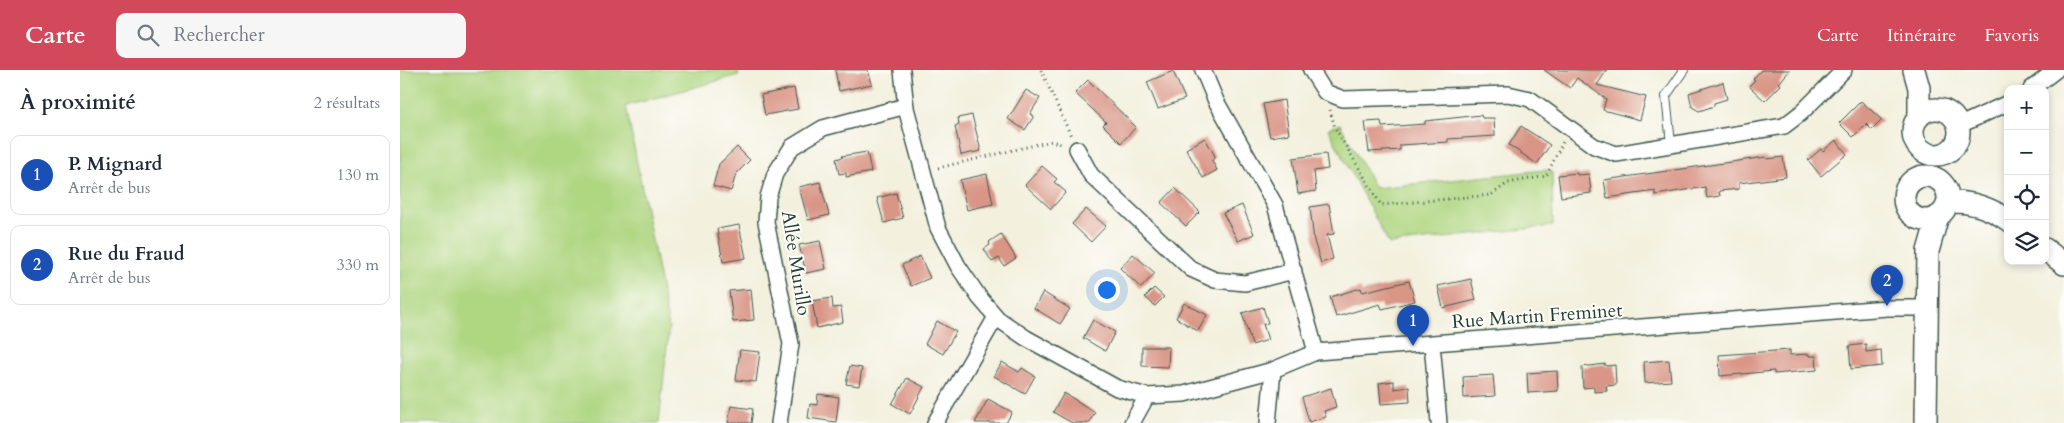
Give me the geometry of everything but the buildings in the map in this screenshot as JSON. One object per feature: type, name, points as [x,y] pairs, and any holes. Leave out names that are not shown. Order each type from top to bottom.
[{"type":"street","name":"Rue Martin Freminet","points":[[902,70],[906,106],[938,228],[958,266],[979,298],[996,317],[1026,338],[1117,388],[1147,396],[1184,394],[1274,370],[1316,352],[1886,308],[1926,308]]},
{"type":"street","points":[[1204,70],[1216,101],[1275,205],[1316,352]]},
{"type":"street","points":[[1311,70],[1325,92],[1343,99],[1508,94],[1530,99],[1594,146],[1616,154],[1784,126],[1844,70]]},
{"type":"street","points":[[2036,85],[2056,70]]},
{"type":"street","points":[[1917,79],[1940,109],[1952,115],[1958,126],[1958,140],[1948,151],[1941,154],[1925,152],[1915,140],[1914,132],[1919,117],[1917,79]]},
{"type":"street","points":[[1958,126],[2004,105]]},
{"type":"street","name":"Allée Murillo","points":[[779,423],[791,344],[766,222],[768,197],[775,174],[792,147],[823,128],[906,106]]},
{"type":"street","points":[[1919,117],[1926,111],[1940,109]]},
{"type":"street","points":[[1919,146],[1916,178],[1906,189],[1904,196],[1905,204],[1914,216],[1928,251]]},
{"type":"street","points":[[1077,149],[1091,175],[1191,269],[1215,280],[1245,283],[1294,271]]},
{"type":"street","points":[[1926,423],[1928,251],[1943,200],[1948,151]]},
{"type":"street","points":[[1916,178],[1930,176],[1943,200]]},
{"type":"street","points":[[1914,216],[1926,220],[1943,200]]},
{"type":"street","points":[[1943,200],[1987,207],[2004,218]]},
{"type":"street","points":[[2049,252],[2064,264]]},
{"type":"street","points":[[935,423],[996,317]]},
{"type":"street","points":[[1432,343],[1439,423]]},
{"type":"street","points":[[1268,423],[1274,370]]},
{"type":"street","points":[[1132,423],[1147,396]]},
{"type":"lane","points":[[1671,144],[1666,96],[1684,70]]},
{"type":"path","points":[[1041,70],[1077,149]]},
{"type":"path","points":[[1325,92],[1335,128],[1381,205],[1491,195],[1508,183],[1546,176],[1569,128]]},
{"type":"path","points":[[922,171],[1052,141],[1077,149]]},
{"type":"green space","points":[[400,70],[737,70],[739,75],[626,106],[669,327],[659,423],[400,423]]},
{"type":"green space","points":[[1340,124],[1375,188],[1545,170],[1552,172],[1553,226],[1389,244],[1328,129]]},
{"type":"place","name":"Rue du Fraud","points":[[1887,306]]},
{"type":"place","name":"P. Mignard","points":[[1413,346]]}]
